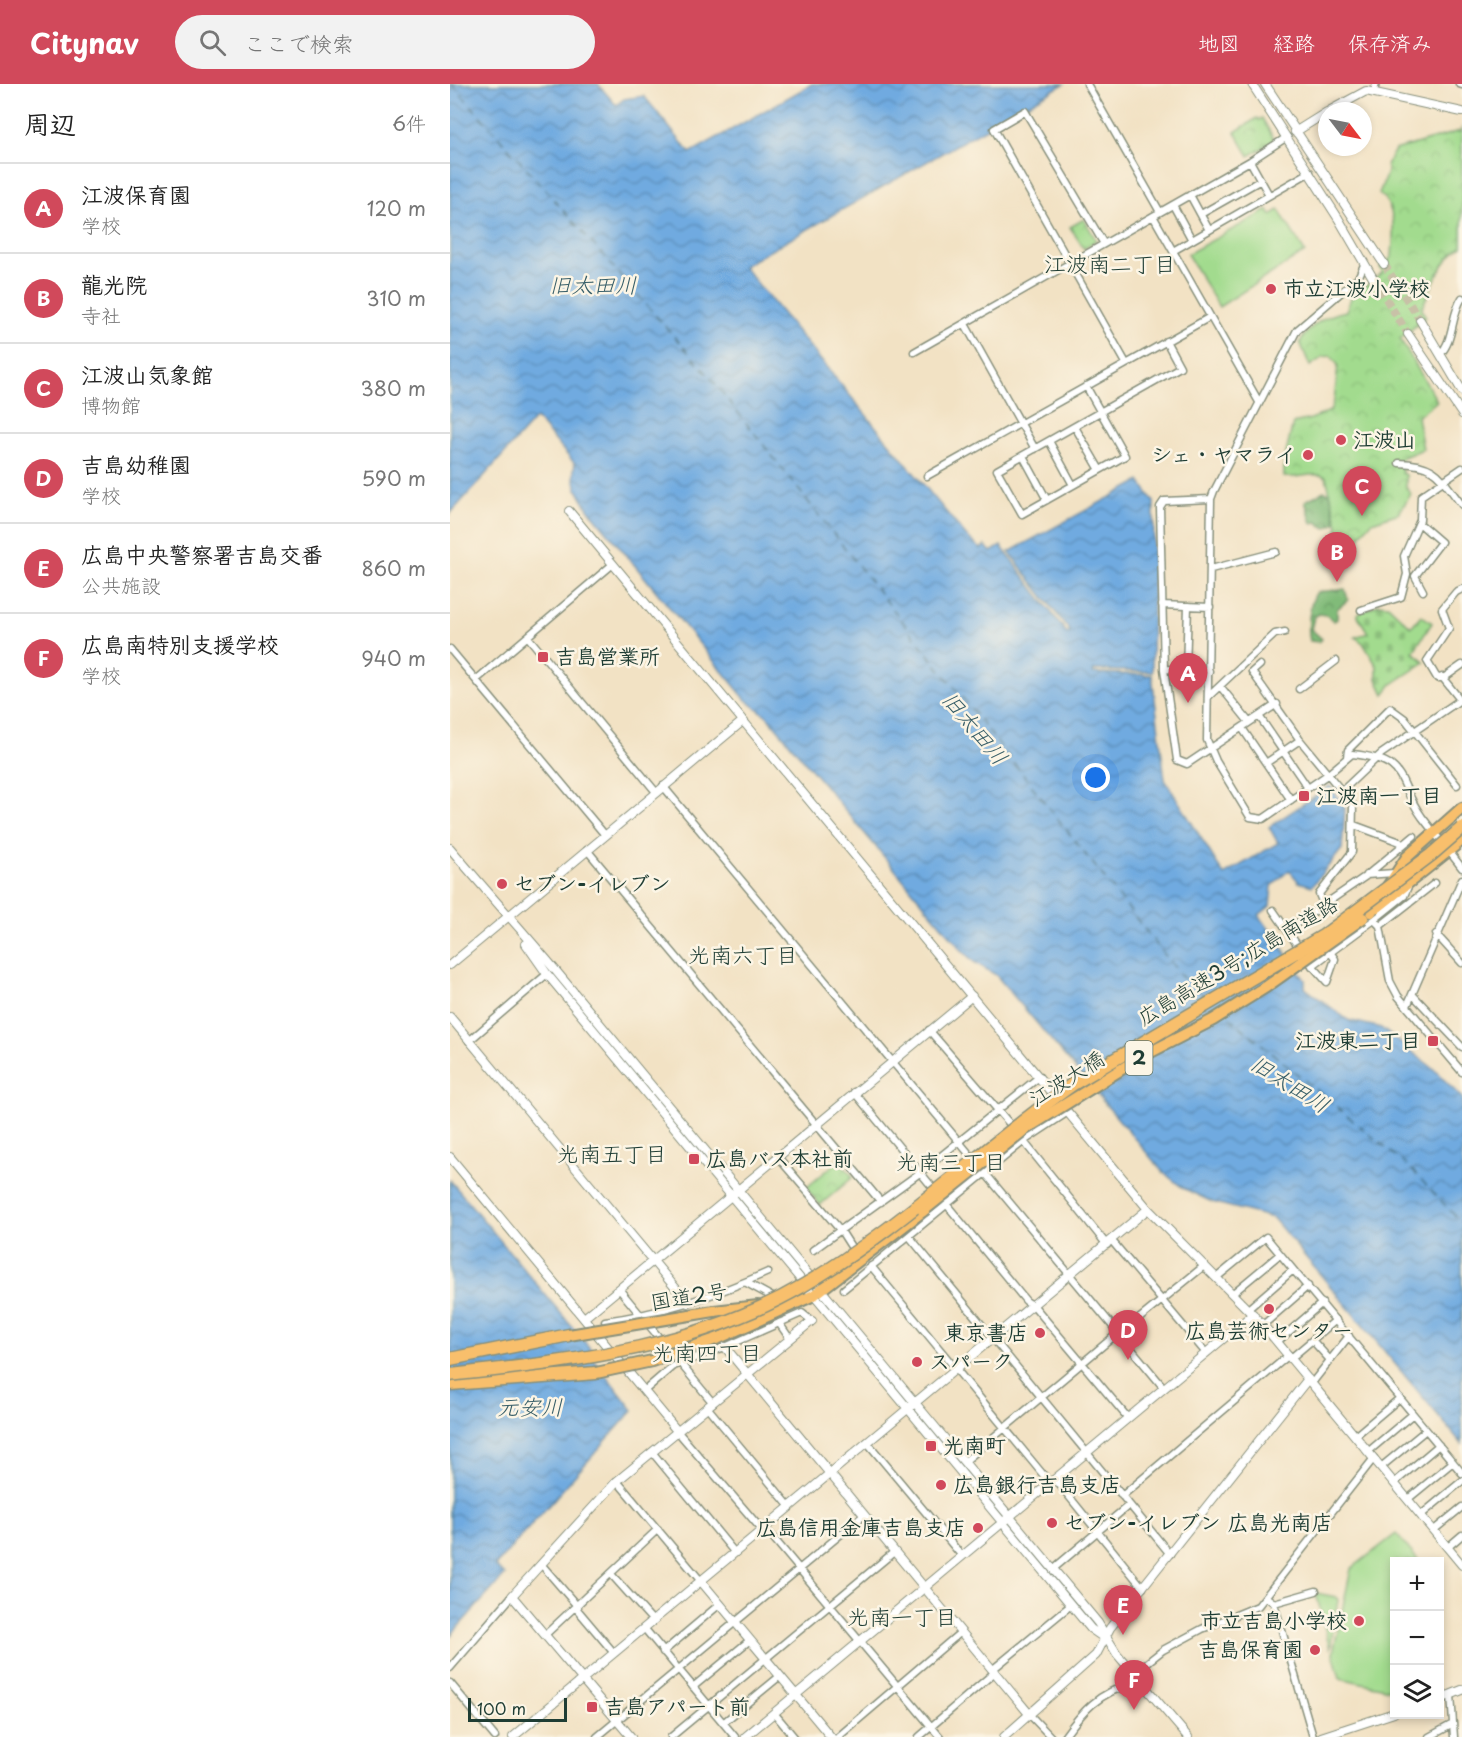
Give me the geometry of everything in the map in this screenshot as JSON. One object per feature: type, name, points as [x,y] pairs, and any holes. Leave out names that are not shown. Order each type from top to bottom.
[{"type":"highway","name":"2","points":[[1369,917],[1394,873],[1407,857],[1462,808]]},
{"type":"highway","name":"広島高速3号;広島南道路","points":[[450,1375],[562,1362],[640,1348],[715,1326],[802,1286],[887,1229],[1035,1111],[1073,1084],[1323,936],[1431,855],[1462,828]]},
{"type":"highway","name":"2","points":[[1369,917],[1462,840]]},
{"type":"highway","name":"江波大橋","points":[[923,1211],[1024,1130],[1141,1057],[1213,1020],[1369,917]]},
{"type":"highway","name":"国道2号","points":[[596,1373],[722,1342],[787,1304],[818,1292],[923,1211]]},
{"type":"highway","name":"国道2号","points":[[569,1335],[714,1311],[787,1304]]},
{"type":"highway","points":[[450,1359],[569,1335]]},
{"type":"highway","points":[[450,1384],[596,1373]]},
{"type":"street","points":[[1087,84],[1160,212]]},
{"type":"street","points":[[1252,84],[1310,172],[1372,278]]},
{"type":"street","points":[[1265,84],[1384,264]]},
{"type":"street","points":[[1344,102],[1375,86],[1462,112]]},
{"type":"street","points":[[1104,244],[1025,111],[994,129],[1126,363]]},
{"type":"street","points":[[914,352],[1250,161],[1318,118]]},
{"type":"street","points":[[1250,161],[1269,195]]},
{"type":"street","points":[[1173,252],[1310,172]]},
{"type":"street","points":[[1201,214],[1261,180]]},
{"type":"street","points":[[1190,195],[1209,230]]},
{"type":"street","points":[[1173,205],[1192,240]]},
{"type":"street","points":[[1153,216],[1259,402]]},
{"type":"street","points":[[1364,265],[1358,278],[1297,330],[1212,499],[1206,731],[1211,750],[1250,817],[1263,819],[1327,775],[1352,754],[1377,758],[1389,763],[1400,774],[1421,815],[1462,868]]},
{"type":"street","points":[[1440,354],[1446,345],[1452,319],[1462,298]]},
{"type":"street","points":[[927,476],[1210,317]]},
{"type":"street","points":[[1420,320],[1462,391]]},
{"type":"street","points":[[965,324],[1035,449]]},
{"type":"street","points":[[1408,334],[1462,414]]},
{"type":"street","points":[[1086,386],[1101,412],[1125,456],[1022,514],[997,470],[1075,427],[1101,412],[1180,367],[1166,341]]},
{"type":"street","points":[[1075,427],[1100,470]]},
{"type":"street","points":[[1049,441],[1074,485]]},
{"type":"street","points":[[1023,456],[1047,500]]},
{"type":"street","points":[[1399,464],[1425,468],[1444,478],[1462,505]]},
{"type":"street","points":[[1361,610],[1401,597],[1407,573],[1404,556],[1419,523],[1421,496],[1444,478],[1462,468]]},
{"type":"street","points":[[1212,499],[1164,501],[1160,507],[1164,669],[1177,759],[1187,764],[1277,704]]},
{"type":"street","points":[[569,511],[1148,1209],[1263,1325],[1462,1565]]},
{"type":"street","points":[[1419,523],[1441,542],[1415,576],[1423,591]]},
{"type":"street","points":[[1211,568],[1276,552]]},
{"type":"street","points":[[476,680],[613,564]]},
{"type":"street","points":[[1462,589],[1456,592],[1443,609],[1449,628],[1427,661],[1437,678],[1462,665]]},
{"type":"street","points":[[1162,605],[1210,607]]},
{"type":"street","points":[[1186,670],[1188,606]]},
{"type":"street","points":[[1208,697],[1275,634],[1285,632]]},
{"type":"street","points":[[528,637],[656,792]]},
{"type":"street","points":[[450,649],[605,835]]},
{"type":"street","points":[[1299,689],[1336,661]]},
{"type":"street","points":[[1260,665],[1252,672],[1277,704],[1300,740],[1353,805],[1352,852],[1319,894],[1324,906]]},
{"type":"street","points":[[1164,669],[1209,671]]},
{"type":"street","points":[[1342,791],[1377,758],[1414,730],[1461,701],[1442,677]]},
{"type":"street","points":[[1220,686],[1249,723]]},
{"type":"street","points":[[1347,757],[1347,750],[1390,708],[1414,730],[1457,785]]},
{"type":"street","points":[[1259,716],[1308,788]]},
{"type":"street","points":[[450,964],[742,721]]},
{"type":"street","points":[[1242,728],[1290,800]]},
{"type":"street","points":[[1266,763],[1300,740]]},
{"type":"street","points":[[663,786],[1164,1388]]},
{"type":"street","points":[[1354,825],[1400,842],[1402,846]]},
{"type":"street","points":[[1287,930],[1366,876],[1414,836]]},
{"type":"street","points":[[450,849],[507,917],[554,968],[738,1189],[910,1406],[1006,1519],[1053,1569],[1098,1623],[1105,1638],[1188,1737]]},
{"type":"street","points":[[587,850],[881,1202]]},
{"type":"street","points":[[1366,876],[1394,873]]},
{"type":"street","points":[[1407,1006],[1436,934],[1462,879]]},
{"type":"street","points":[[1380,926],[1435,883]]},
{"type":"street","points":[[1273,910],[1312,966],[1327,982],[1335,959],[1330,952]]},
{"type":"street","points":[[507,917],[548,974],[731,1195],[818,1292]]},
{"type":"street","points":[[1312,966],[1369,917],[1380,926],[1390,981],[1407,1006],[1462,1071]]},
{"type":"street","points":[[1436,934],[1462,963]]},
{"type":"street","points":[[469,1041],[548,974]]},
{"type":"street","points":[[1413,995],[1462,1047]]},
{"type":"street","points":[[584,1318],[972,996]]},
{"type":"street","points":[[450,1017],[688,1303]]},
{"type":"street","points":[[929,1030],[1206,1353]]},
{"type":"street","points":[[813,1250],[921,1172],[1038,1077]]},
{"type":"street","points":[[854,1092],[1026,1301],[1034,1306],[1128,1418]]},
{"type":"street","points":[[844,1289],[1024,1141],[1068,1112]]},
{"type":"street","points":[[777,1156],[852,1246],[853,1265],[871,1266],[955,1371],[1098,1531],[1143,1588]]},
{"type":"street","points":[[450,1157],[678,1432],[801,1568],[940,1737]]},
{"type":"street","points":[[513,1737],[910,1406],[1071,1276],[1148,1209]]},
{"type":"street","points":[[909,1236],[1170,1554]]},
{"type":"street","points":[[1216,1278],[1266,1237],[1462,1473]]},
{"type":"street","points":[[1233,1294],[1280,1254]]},
{"type":"street","points":[[964,1462],[1204,1266]]},
{"type":"street","points":[[745,1737],[1206,1353],[1293,1270]]},
{"type":"street","points":[[605,1321],[640,1316],[688,1303],[768,1272]]},
{"type":"street","points":[[745,1282],[787,1304],[783,1321],[790,1339]]},
{"type":"street","points":[[1263,1325],[1308,1286]]},
{"type":"street","points":[[619,1289],[680,1362],[710,1406],[790,1507]]},
{"type":"street","points":[[1277,1342],[1322,1303]]},
{"type":"street","points":[[450,1668],[617,1481],[812,1321],[802,1313],[722,1342],[680,1362],[644,1391]]},
{"type":"street","points":[[1122,1496],[1336,1320]]},
{"type":"street","points":[[1004,1737],[1096,1655],[1110,1628],[1349,1336]]},
{"type":"street","points":[[1312,1340],[1330,1360]]},
{"type":"street","points":[[722,1342],[993,1671],[1051,1737]]},
{"type":"street","points":[[1355,1436],[1400,1398]]},
{"type":"street","points":[[910,1406],[964,1462],[1071,1605],[1091,1629],[1105,1638]]},
{"type":"street","points":[[1134,1673],[1163,1650],[1202,1629],[1257,1606],[1371,1455],[1413,1414]]},
{"type":"street","points":[[1382,1467],[1426,1430]]},
{"type":"street","points":[[867,1442],[962,1556]]},
{"type":"street","points":[[1394,1483],[1439,1445]]},
{"type":"street","points":[[652,1452],[735,1552]]},
{"type":"street","points":[[1408,1499],[1453,1462]]},
{"type":"street","points":[[617,1481],[831,1737]]},
{"type":"street","points":[[1421,1515],[1462,1481]]},
{"type":"street","points":[[1053,1569],[1130,1505]]},
{"type":"street","points":[[1434,1530],[1462,1508]]},
{"type":"street","points":[[597,1737],[864,1515]]},
{"type":"street","points":[[546,1634],[577,1608],[658,1529]]},
{"type":"street","points":[[1448,1547],[1462,1535]]},
{"type":"street","points":[[671,1737],[894,1552]]},
{"type":"street","points":[[541,1564],[614,1653]]},
{"type":"street","points":[[611,1574],[653,1621]]},
{"type":"street","points":[[1275,1603],[1316,1591]]},
{"type":"street","points":[[512,1596],[631,1737]]},
{"type":"street","points":[[1266,1597],[1275,1603],[1313,1737]]},
{"type":"street","points":[[663,1652],[720,1604]]},
{"type":"street","points":[[919,1737],[1071,1605]]},
{"type":"street","points":[[644,1628],[735,1737]]},
{"type":"street","points":[[838,1737],[962,1632]]},
{"type":"street","points":[[693,1687],[750,1640]]},
{"type":"street","points":[[723,1723],[780,1676]]},
{"type":"street","points":[[450,1683],[495,1737]]},
{"type":"street","points":[[1064,1737],[1099,1697],[1113,1688],[1130,1684]]},
{"type":"street","points":[[1454,1737],[1453,1724],[1458,1694]]},
{"type":"street","points":[[774,1713],[793,1736]]},
{"type":"street","points":[[1321,1737],[1331,1736],[1390,1715]]},
{"type":"street","points":[[1429,1737],[1453,1724]]},
{"type":"green space","points":[[1257,118],[1259,120],[1262,118],[1275,141],[1249,156],[1235,132]]},
{"type":"green space","points":[[1462,128],[1462,246],[1449,258],[1434,281],[1423,305],[1422,310],[1426,317],[1400,339],[1437,401],[1417,417],[1423,449],[1401,458],[1402,473],[1406,475],[1406,487],[1411,494],[1399,513],[1372,522],[1361,534],[1354,561],[1332,558],[1338,525],[1326,477],[1316,475],[1284,477],[1284,462],[1293,423],[1330,411],[1334,401],[1338,365],[1331,356],[1323,357],[1310,366],[1300,342],[1320,322],[1346,311],[1351,298],[1383,272],[1380,267],[1392,257],[1392,214],[1379,194],[1388,170],[1386,165],[1395,150],[1460,131]]},
{"type":"green space","points":[[1268,210],[1271,215],[1279,210],[1305,252],[1219,307],[1187,254]]},
{"type":"green space","points":[[1084,219],[1096,240],[1084,249],[1070,227]]},
{"type":"green space","points":[[1324,491],[1330,493],[1336,523],[1327,528],[1318,522],[1312,523],[1305,501]]},
{"type":"green space","points":[[1345,589],[1348,600],[1337,609],[1337,619],[1334,621],[1326,615],[1319,614],[1314,617],[1311,629],[1322,639],[1319,642],[1310,641],[1309,615],[1314,596],[1317,592]]},
{"type":"green space","points":[[1378,604],[1388,605],[1411,627],[1421,615],[1432,623],[1413,652],[1425,662],[1392,684],[1384,694],[1377,679],[1377,666],[1363,643],[1355,637],[1368,633],[1357,614]]},
{"type":"green space","points":[[839,1160],[853,1177],[820,1205],[806,1188]]},
{"type":"green space","points":[[1396,1534],[1416,1557],[1390,1557],[1390,1689],[1340,1678],[1333,1653],[1351,1569]]},
{"type":"green space","points":[[1316,1593],[1336,1597],[1338,1600],[1330,1649]]},
{"type":"water","name":"旧太田川","points":[[450,84],[598,84],[616,105],[624,99],[644,96],[690,153],[812,84],[1064,84],[743,266],[966,536],[981,549],[985,545],[991,552],[1001,546],[1067,633],[1070,631],[1009,552],[1140,481],[1154,502],[1152,672],[1094,670],[1093,673],[1152,675],[1165,780],[1224,875],[1278,843],[1269,827],[1330,786],[1345,808],[1342,849],[1312,886],[1299,882],[1289,870],[1272,886],[1270,906],[1259,915],[1305,980],[1305,988],[1348,1020],[1381,1028],[1434,1069],[1462,1098],[1462,1444],[1273,1218],[1212,1202],[1183,1188],[1163,1172],[996,975],[974,962],[961,949],[767,716],[746,700],[589,510],[575,482],[575,464],[536,418],[450,514]]},
{"type":"water","name":"元安川","points":[[450,1180],[593,1352],[590,1355],[633,1410],[495,1566],[505,1575],[450,1636]]},
{"type":"ferry route","points":[[452,84],[710,377],[1183,978],[1207,998]]},
{"type":"ferry route","points":[[1229,1017],[1410,1168],[1462,1223]]},
{"type":"tunnel","points":[[1384,264],[1420,320]]},
{"type":"tunnel","points":[[1373,278],[1408,334]]},
{"type":"place","name":"市立江波小学校","points":[[1271,289]]},
{"type":"place","name":"江波山","points":[[1341,440]]},
{"type":"place","name":"シェ・ヤマライ","points":[[1308,455]]},
{"type":"place","name":"江波山気象館","points":[[1362,516]]},
{"type":"place","name":"龍光院","points":[[1337,582]]},
{"type":"place","name":"吉島営業所","points":[[543,657]]},
{"type":"place","name":"江波保育園","points":[[1188,703]]},
{"type":"place","name":"江波南一丁目","points":[[1304,796]]},
{"type":"place","name":"セブン-イレブン","points":[[502,884]]},
{"type":"place","name":"江波東二丁目","points":[[1433,1041]]},
{"type":"place","name":"広島バス本社前","points":[[694,1159]]},
{"type":"place","name":"広島芸術センター","points":[[1269,1309]]},
{"type":"place","name":"東京書店","points":[[1040,1333]]},
{"type":"place","name":"吉島幼稚園","points":[[1128,1360]]},
{"type":"place","name":"スパーク","points":[[917,1362]]},
{"type":"place","name":"光南町","points":[[931,1446]]},
{"type":"place","name":"広島銀行吉島支店","points":[[941,1485]]},
{"type":"place","name":"セブン-イレブン 広島光南店","points":[[1052,1523]]},
{"type":"place","name":"広島信用金庫吉島支店","points":[[978,1528]]},
{"type":"place","name":"市立吉島小学校","points":[[1359,1621]]},
{"type":"place","name":"広島中央警察署吉島交番","points":[[1123,1635]]},
{"type":"place","name":"吉島保育園","points":[[1315,1650]]},
{"type":"place","name":"吉島アパート前","points":[[592,1707]]},
{"type":"place","name":"広島南特別支援学校","points":[[1134,1710]]},
{"type":"district","name":"江波南二丁目","points":[[1110,264]]},
{"type":"district","name":"光南六丁目","points":[[743,955]]},
{"type":"district","name":"光南五丁目","points":[[612,1154]]},
{"type":"district","name":"光南三丁目","points":[[951,1162]]},
{"type":"district","name":"光南四丁目","points":[[707,1353]]},
{"type":"district","name":"光南一丁目","points":[[902,1617]]}]
